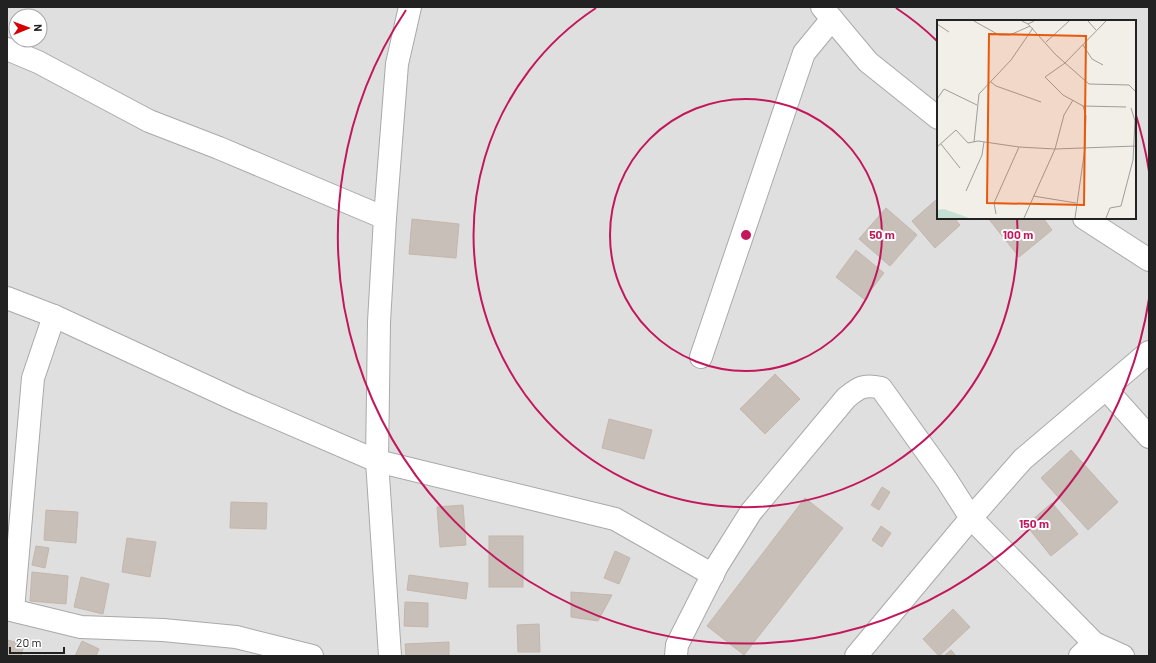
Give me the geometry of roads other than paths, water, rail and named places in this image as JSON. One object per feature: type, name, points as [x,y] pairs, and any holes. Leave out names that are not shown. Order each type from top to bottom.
[{"type":"street","points":[[390,656],[377,461],[379,322],[385,218],[397,64],[410,7]]},
{"type":"street","points":[[701,357],[804,54],[827,13],[868,62],[937,117]]},
{"type":"street","points":[[7,49],[38,62],[149,121],[219,148],[385,218]]},
{"type":"street","points":[[1086,219],[1149,260]]},
{"type":"street","points":[[7,298],[54,316],[240,402],[377,461],[615,519],[713,575]]},
{"type":"street","points":[[54,316],[33,378],[10,609],[81,627],[163,630],[236,637],[312,656]]},
{"type":"street","points":[[856,656],[970,518],[1023,459],[1107,390],[1149,352]]},
{"type":"street","points":[[670,652],[713,575],[756,506],[846,398],[857,389],[869,385],[881,388],[946,479],[970,518],[1087,650],[1123,656]]},
{"type":"street","points":[[1107,390],[1149,437]]}]
